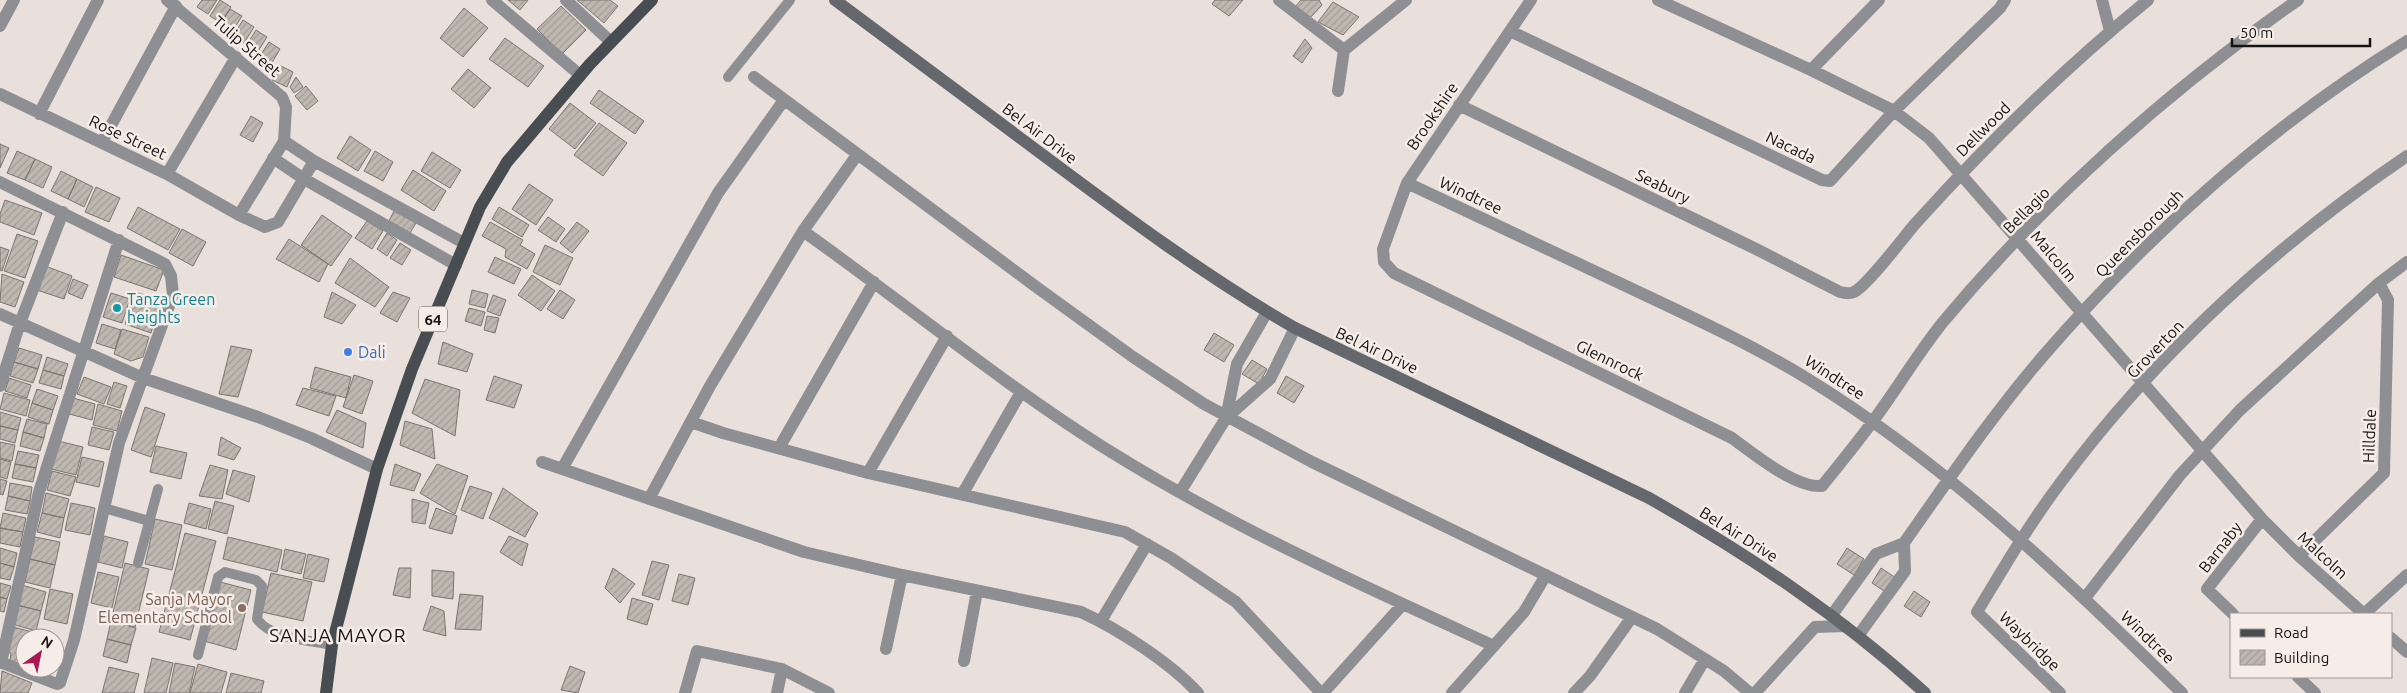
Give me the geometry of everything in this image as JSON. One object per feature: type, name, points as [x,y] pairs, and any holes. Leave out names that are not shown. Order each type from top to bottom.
[{"type":"main road","name":"64","points":[[326,693],[332,645],[377,469],[412,369],[480,207],[508,162],[580,75],[652,0]]},
{"type":"street","points":[[0,26],[14,0]]},
{"type":"street","points":[[39,114],[98,0]]},
{"type":"street","points":[[492,0],[580,75]]},
{"type":"street","points":[[566,0],[611,42]]},
{"type":"street","name":"Bel Air Drive","points":[[835,0],[1084,186],[1187,260],[1267,312],[1295,328],[1649,498],[1742,553],[1832,615],[1890,661],[1925,693]]},
{"type":"street","points":[[1279,0],[1344,50]]},
{"type":"street","points":[[1338,91],[1344,50],[1404,0]]},
{"type":"street","name":"Brookshire","points":[[1384,262],[1383,249],[1407,183],[1531,0]]},
{"type":"street","points":[[1811,70],[1879,0]]},
{"type":"street","name":"Nacada","points":[[1510,31],[1822,180],[1830,181],[1894,111],[2000,8],[2005,0]]},
{"type":"street","points":[[2102,0],[2110,31]]},
{"type":"street","name":"Dellwood","points":[[1852,293],[1862,287],[1961,173],[2049,86],[2110,31],[2148,0]]},
{"type":"street","name":"Bellagio","points":[[1822,486],[1873,422],[1943,323],[2019,240],[2108,151],[2256,29],[2298,0]]},
{"type":"street","name":"Malcolm","points":[[1662,1],[1894,111],[1929,138],[2262,520],[2363,613]]},
{"type":"street","points":[[102,142],[171,3]]},
{"type":"street","name":"Tulip Street","points":[[171,3],[282,97],[286,107],[284,141]]},
{"type":"street","name":"Queensborough","points":[[1904,543],[1996,414],[2081,314],[2150,243],[2241,161],[2333,91],[2407,41]]},
{"type":"street","points":[[167,174],[236,57]]},
{"type":"street","points":[[754,76],[857,155],[1133,357],[1226,418],[1657,628],[1724,671],[1750,693]]},
{"type":"street","name":"Rose Street","points":[[0,94],[167,174],[239,215],[265,227],[278,222],[314,162]]},
{"type":"street","points":[[562,469],[718,193],[784,100]]},
{"type":"street","name":"Seabury","points":[[1459,105],[1756,249],[1840,292],[1852,293]]},
{"type":"street","points":[[239,215],[284,141],[314,162],[464,243]]},
{"type":"street","points":[[649,499],[710,386],[802,231],[857,155]]},
{"type":"street","name":"Groverton","points":[[1977,612],[2020,539],[2062,480],[2143,383],[2230,295],[2286,245],[2359,188],[2407,156]]},
{"type":"street","points":[[273,158],[304,180],[456,265]]},
{"type":"street","points":[[0,182],[63,212],[119,240],[165,264],[171,276],[173,295],[119,443],[74,640],[60,683],[57,684],[1,663],[39,492],[119,240]]},
{"type":"street","name":"Windtree","points":[[1407,183],[1716,329],[1788,367],[1873,422],[1949,479],[2020,539],[2085,598],[2182,693]]},
{"type":"street","points":[[0,386],[20,323],[63,212]]},
{"type":"street","points":[[802,231],[874,282],[1021,392],[1102,446],[1225,518],[1494,646]]},
{"type":"street","name":"Glennrock","points":[[1384,262],[1394,273],[1732,438],[1781,472],[1811,487],[1822,486]]},
{"type":"street","points":[[2085,598],[2180,475],[2240,410],[2379,283],[2407,262]]},
{"type":"street","points":[[779,448],[874,282]]},
{"type":"street","name":"Hilldale","points":[[2299,556],[2384,472],[2388,300],[2379,283]]},
{"type":"street","points":[[1226,418],[1237,364],[1267,312]]},
{"type":"street","points":[[0,314],[144,378],[258,417],[311,438],[377,469]]},
{"type":"street","points":[[1180,492],[1226,418],[1270,379],[1295,328]]},
{"type":"street","points":[[868,473],[947,336]]},
{"type":"street","points":[[963,493],[1021,392]]},
{"type":"street","points":[[691,422],[868,473],[963,493],[1125,532],[1147,544],[1236,602],[1322,693],[1403,604]]},
{"type":"street","points":[[542,462],[804,552],[902,575],[1081,612],[1101,621],[1185,678],[1198,693]]},
{"type":"street","name":"Barnaby","points":[[2232,613],[2207,589],[2262,520]]},
{"type":"street","points":[[1832,615],[1876,554],[1904,543],[1905,571],[1858,636]]},
{"type":"street","points":[[1101,621],[1147,544]]},
{"type":"street","points":[[886,650],[902,575]]},
{"type":"street","points":[[1452,693],[1524,612],[1546,575]]},
{"type":"street","points":[[2365,613],[2407,575]]},
{"type":"street","points":[[964,661],[977,591]]},
{"type":"street","name":"Waybridge","points":[[1977,612],[2060,693]]},
{"type":"street","points":[[1574,693],[1590,676],[1632,617]]},
{"type":"street","points":[[1755,693],[1814,627],[1845,626]]},
{"type":"street","points":[[2392,639],[2407,652]]},
{"type":"street","points":[[685,693],[697,651],[782,669],[829,693]]},
{"type":"street","points":[[1685,693],[1705,659]]},
{"type":"street","points":[[777,693],[782,669]]},
{"type":"street","points":[[2299,678],[2315,693]]},
{"type":"lane","points":[[728,77],[790,0]]},
{"type":"lane","points":[[138,563],[148,520],[158,489]]},
{"type":"lane","points":[[104,508],[148,520]]},
{"type":"lane","points":[[198,655],[218,578],[225,572],[256,580],[262,586],[257,619],[262,626],[273,631],[332,645]]},
{"type":"building","points":[[202,0],[217,0],[208,14],[197,7]]},
{"type":"building","points":[[220,0],[231,7],[221,23],[210,16]]},
{"type":"building","points":[[508,0],[528,0],[520,10]]},
{"type":"building","points":[[577,0],[610,0],[618,6],[604,23]]},
{"type":"building","points":[[1215,0],[1243,0],[1229,16],[1212,4]]},
{"type":"building","points":[[1301,0],[1319,0],[1322,5],[1310,18],[1295,7]]},
{"type":"building","points":[[1333,2],[1359,17],[1343,35],[1318,22]]},
{"type":"building","points":[[561,6],[586,30],[562,54],[537,29]]},
{"type":"building","points":[[464,8],[488,28],[463,57],[440,38]]},
{"type":"building","points":[[230,9],[242,16],[232,32],[220,25]]},
{"type":"building","points":[[243,20],[254,27],[244,43],[233,36]]},
{"type":"building","points":[[256,30],[267,37],[257,53],[246,46]]},
{"type":"building","points":[[505,38],[544,66],[528,87],[489,59]]},
{"type":"building","points":[[1305,39],[1312,48],[1302,63],[1293,56]]},
{"type":"building","points":[[269,42],[280,49],[270,66],[258,59]]},
{"type":"building","points":[[279,65],[293,72],[287,87],[272,80]]},
{"type":"building","points":[[468,69],[491,88],[474,108],[451,89]]},
{"type":"building","points":[[296,77],[303,87],[294,93],[290,87]]},
{"type":"building","points":[[306,86],[318,101],[307,110],[295,96]]},
{"type":"building","points":[[599,90],[644,121],[635,134],[590,103]]},
{"type":"building","points":[[570,103],[596,123],[575,149],[549,129]]},
{"type":"building","points":[[251,116],[263,123],[253,142],[240,135]]},
{"type":"building","points":[[599,123],[627,143],[603,176],[574,155]]},
{"type":"building","points":[[350,136],[371,150],[358,171],[337,158]]},
{"type":"building","points":[[0,144],[9,148],[0,168]]},
{"type":"building","points":[[17,151],[35,159],[25,180],[7,173]]},
{"type":"building","points":[[375,151],[393,162],[383,181],[364,171]]},
{"type":"building","points":[[432,152],[461,170],[450,188],[421,171]]},
{"type":"building","points":[[35,159],[52,167],[43,188],[25,180]]},
{"type":"building","points":[[413,170],[446,191],[434,211],[401,190]]},
{"type":"building","points":[[61,171],[77,179],[68,199],[51,191]]},
{"type":"building","points":[[77,179],[93,187],[84,207],[68,199]]},
{"type":"building","points":[[529,184],[553,200],[536,225],[512,209]]},
{"type":"building","points":[[96,187],[120,198],[109,222],[85,212]]},
{"type":"building","points":[[5,200],[42,213],[34,235],[0,222],[0,214]]},
{"type":"building","points":[[138,207],[180,229],[168,250],[127,228]]},
{"type":"building","points":[[499,207],[529,225],[522,237],[492,219]]},
{"type":"building","points":[[394,211],[416,223],[410,233],[389,221]]},
{"type":"building","points":[[322,215],[352,236],[331,266],[301,245]]},
{"type":"building","points":[[548,217],[565,229],[556,242],[538,230]]},
{"type":"building","points":[[367,221],[383,231],[372,249],[355,238]]},
{"type":"building","points":[[490,222],[523,240],[520,245],[535,254],[527,269],[505,257],[506,249],[482,236]]},
{"type":"building","points":[[577,222],[589,231],[572,253],[560,243]]},
{"type":"building","points":[[182,229],[206,242],[193,266],[169,253]]},
{"type":"building","points":[[387,233],[397,240],[387,256],[377,249]]},
{"type":"building","points":[[17,234],[38,241],[25,278],[4,271]]},
{"type":"building","points":[[289,239],[328,264],[319,282],[276,259]]},
{"type":"building","points":[[400,243],[411,250],[402,265],[390,258]]},
{"type":"building","points":[[545,245],[573,258],[560,285],[533,272]]},
{"type":"building","points":[[0,247],[9,250],[2,271],[0,270]]},
{"type":"building","points":[[121,255],[164,270],[156,291],[114,277]]},
{"type":"building","points":[[495,257],[521,269],[514,284],[488,272]]},
{"type":"building","points":[[350,258],[389,287],[375,307],[335,283]]},
{"type":"building","points":[[45,266],[72,276],[64,299],[37,290]]},
{"type":"building","points":[[2,274],[24,282],[15,307],[0,302]]},
{"type":"building","points":[[532,275],[555,291],[541,311],[518,295]]},
{"type":"building","points":[[73,279],[88,285],[82,299],[68,293]]},
{"type":"building","points":[[472,290],[488,294],[485,308],[469,304]]},
{"type":"building","points":[[560,290],[575,300],[563,319],[547,309]]},
{"type":"building","points":[[135,292],[161,300],[151,333],[125,324]]},
{"type":"building","points":[[332,292],[356,305],[342,324],[324,317]]},
{"type":"building","points":[[393,292],[410,298],[397,322],[380,313]]},
{"type":"building","name":"Tanza Green heights","points":[[111,293],[130,299],[122,323],[103,317]]},
{"type":"building","points":[[493,295],[506,300],[500,316],[487,311]]},
{"type":"building","points":[[469,308],[485,312],[481,326],[465,321]]},
{"type":"building","points":[[487,316],[499,318],[495,333],[484,330]]},
{"type":"building","points":[[102,324],[121,330],[115,349],[96,343]]},
{"type":"building","points":[[122,329],[149,337],[143,357],[131,361],[114,354]]},
{"type":"building","points":[[1214,333],[1234,345],[1224,362],[1204,350]]},
{"type":"building","points":[[443,342],[473,354],[467,372],[438,364]]},
{"type":"building","points":[[231,346],[252,350],[238,397],[219,394]]},
{"type":"building","points":[[19,348],[42,355],[38,369],[14,362]]},
{"type":"building","points":[[47,357],[68,364],[64,376],[43,370]]},
{"type":"building","points":[[1252,360],[1267,369],[1259,384],[1242,374]]},
{"type":"building","points":[[14,362],[38,369],[33,383],[10,376]]},
{"type":"building","points":[[315,367],[351,377],[346,398],[310,388]]},
{"type":"building","points":[[43,370],[64,376],[61,389],[39,383]]},
{"type":"building","points":[[354,375],[373,381],[362,414],[343,407]]},
{"type":"building","points":[[494,376],[522,385],[514,408],[486,400]]},
{"type":"building","points":[[1286,376],[1304,386],[1294,403],[1277,393]]},
{"type":"building","points":[[84,377],[111,387],[104,404],[77,394]]},
{"type":"building","points":[[9,378],[31,385],[27,398],[5,391]]},
{"type":"building","points":[[425,379],[460,390],[455,436],[412,413]]},
{"type":"building","points":[[114,382],[127,386],[120,408],[107,404]]},
{"type":"building","points":[[303,388],[336,396],[329,416],[296,405]]},
{"type":"building","points":[[37,389],[58,396],[53,410],[32,403]]},
{"type":"building","points":[[4,393],[30,400],[26,416],[0,409]]},
{"type":"building","points":[[73,398],[95,404],[92,420],[69,414]]},
{"type":"building","points":[[32,403],[53,410],[49,424],[28,417]]},
{"type":"building","points":[[98,404],[122,411],[117,431],[93,425]]},
{"type":"building","points":[[145,407],[165,414],[151,457],[131,450]]},
{"type":"building","points":[[337,410],[366,423],[363,448],[326,432]]},
{"type":"building","points":[[0,412],[21,418],[18,430],[0,426]]},
{"type":"building","points":[[27,419],[47,424],[44,438],[23,432]]},
{"type":"building","points":[[405,421],[432,429],[435,459],[400,445]]},
{"type":"building","points":[[0,426],[18,430],[15,443],[0,439]]},
{"type":"building","points":[[92,427],[114,432],[109,450],[88,445]]},
{"type":"building","points":[[23,432],[44,438],[40,451],[20,446]]},
{"type":"building","points":[[221,437],[241,448],[234,460],[218,455]]},
{"type":"building","points":[[58,441],[83,447],[76,475],[51,469]]},
{"type":"building","points":[[0,442],[15,445],[12,461],[0,458]]},
{"type":"building","points":[[156,446],[187,453],[181,479],[150,472]]},
{"type":"building","points":[[18,451],[39,455],[36,468],[15,464]]},
{"type":"building","points":[[82,457],[104,462],[99,487],[76,482]]},
{"type":"building","points":[[0,459],[11,462],[7,479],[0,477]]},
{"type":"building","points":[[15,464],[36,468],[33,482],[12,478]]},
{"type":"building","points":[[395,464],[421,474],[414,491],[390,485]]},
{"type":"building","points":[[437,464],[468,476],[455,514],[420,493]]},
{"type":"building","points":[[210,465],[228,470],[222,499],[199,496]]},
{"type":"building","points":[[233,470],[255,476],[249,502],[226,494]]},
{"type":"building","points":[[52,471],[76,477],[70,496],[47,490]]},
{"type":"building","points":[[0,479],[7,481],[3,495],[0,494]]},
{"type":"building","points":[[10,483],[32,487],[30,501],[8,496]]},
{"type":"building","points":[[470,486],[492,493],[483,519],[461,510]]},
{"type":"building","points":[[503,488],[538,513],[525,537],[489,518]]},
{"type":"building","points":[[46,493],[69,499],[64,518],[42,513]]},
{"type":"building","points":[[8,496],[30,501],[27,514],[5,510]]},
{"type":"building","points":[[412,499],[429,503],[425,524],[412,522]]},
{"type":"building","points":[[215,501],[234,506],[227,534],[208,529]]},
{"type":"building","points":[[71,503],[95,508],[90,535],[65,530]]},
{"type":"building","points":[[189,503],[211,509],[206,529],[184,523]]},
{"type":"building","points":[[436,508],[457,516],[452,534],[429,528]]},
{"type":"building","points":[[3,513],[26,518],[23,532],[0,528]]},
{"type":"building","points":[[42,513],[64,518],[60,538],[37,532]]},
{"type":"building","points":[[155,519],[182,525],[172,570],[145,564]]},
{"type":"building","points":[[0,528],[23,532],[20,547],[0,543]]},
{"type":"building","points":[[185,533],[216,541],[190,640],[159,632]]},
{"type":"building","points":[[104,536],[128,542],[122,568],[98,562]]},
{"type":"building","points":[[509,536],[528,544],[522,566],[500,552]]},
{"type":"building","points":[[35,537],[60,542],[55,565],[30,559]]},
{"type":"building","points":[[228,537],[282,550],[277,572],[223,559]]},
{"type":"building","points":[[0,548],[17,553],[14,567],[0,563]]},
{"type":"building","points":[[1847,548],[1864,559],[1854,575],[1837,564]]},
{"type":"building","points":[[285,549],[306,554],[301,574],[281,569]]},
{"type":"building","points":[[308,554],[329,559],[324,582],[303,578]]},
{"type":"building","points":[[30,559],[55,565],[50,588],[25,582]]},
{"type":"building","points":[[652,561],[669,565],[659,600],[642,595]]},
{"type":"building","points":[[0,563],[14,567],[10,580],[0,578]]},
{"type":"building","points":[[125,563],[149,569],[135,627],[111,621]]},
{"type":"building","points":[[399,568],[411,568],[410,598],[393,595]]},
{"type":"building","points":[[613,568],[635,584],[620,603],[605,588]]},
{"type":"building","points":[[1881,568],[1896,578],[1887,593],[1872,583]]},
{"type":"building","points":[[432,570],[454,572],[453,599],[432,596]]},
{"type":"building","points":[[98,572],[119,577],[112,608],[91,603]]},
{"type":"building","points":[[271,573],[312,582],[303,621],[262,612]]},
{"type":"building","points":[[679,574],[695,578],[688,605],[672,601]]},
{"type":"building","points":[[220,582],[251,590],[236,650],[204,641]]},
{"type":"building","points":[[0,583],[11,586],[7,599],[0,597]]},
{"type":"building","points":[[22,585],[46,592],[41,611],[17,605]]},
{"type":"building","points":[[50,589],[73,594],[67,624],[44,619]]},
{"type":"building","points":[[1914,591],[1930,602],[1921,617],[1904,606]]},
{"type":"building","points":[[460,594],[483,596],[481,630],[455,629]]},
{"type":"building","points":[[0,597],[7,599],[4,612],[0,611]]},
{"type":"building","points":[[632,598],[653,604],[647,625],[627,619]]},
{"type":"building","points":[[17,605],[41,611],[37,628],[26,628],[12,624]]},
{"type":"building","points":[[431,606],[444,611],[446,636],[423,630]]},
{"type":"building","points":[[111,621],[136,628],[131,645],[107,639]]},
{"type":"building","points":[[13,627],[17,628],[15,628],[15,662],[10,660],[11,653],[6,652]]},
{"type":"building","points":[[107,639],[131,645],[127,663],[103,656]]},
{"type":"building","points":[[152,658],[173,663],[166,693],[144,693]]},
{"type":"building","points":[[175,663],[195,667],[189,693],[169,693]]},
{"type":"building","points":[[198,664],[227,672],[221,693],[190,693]]},
{"type":"building","points":[[570,666],[585,672],[578,693],[561,690]]},
{"type":"building","points":[[109,667],[139,674],[134,693],[102,693]]},
{"type":"building","points":[[2,671],[15,676],[15,678],[32,683],[28,693],[0,693]]},
{"type":"building","points":[[231,673],[264,681],[261,693],[226,693]]},
{"type":"place","name":"Tanza Green heights","points":[[117,308]]},
{"type":"place","name":"Dali","points":[[348,352]]},
{"type":"place","name":"Sanja Mayor Elementary School","points":[[242,608]]},
{"type":"district","name":"SANJA MAYOR","points":[[338,635]]}]
